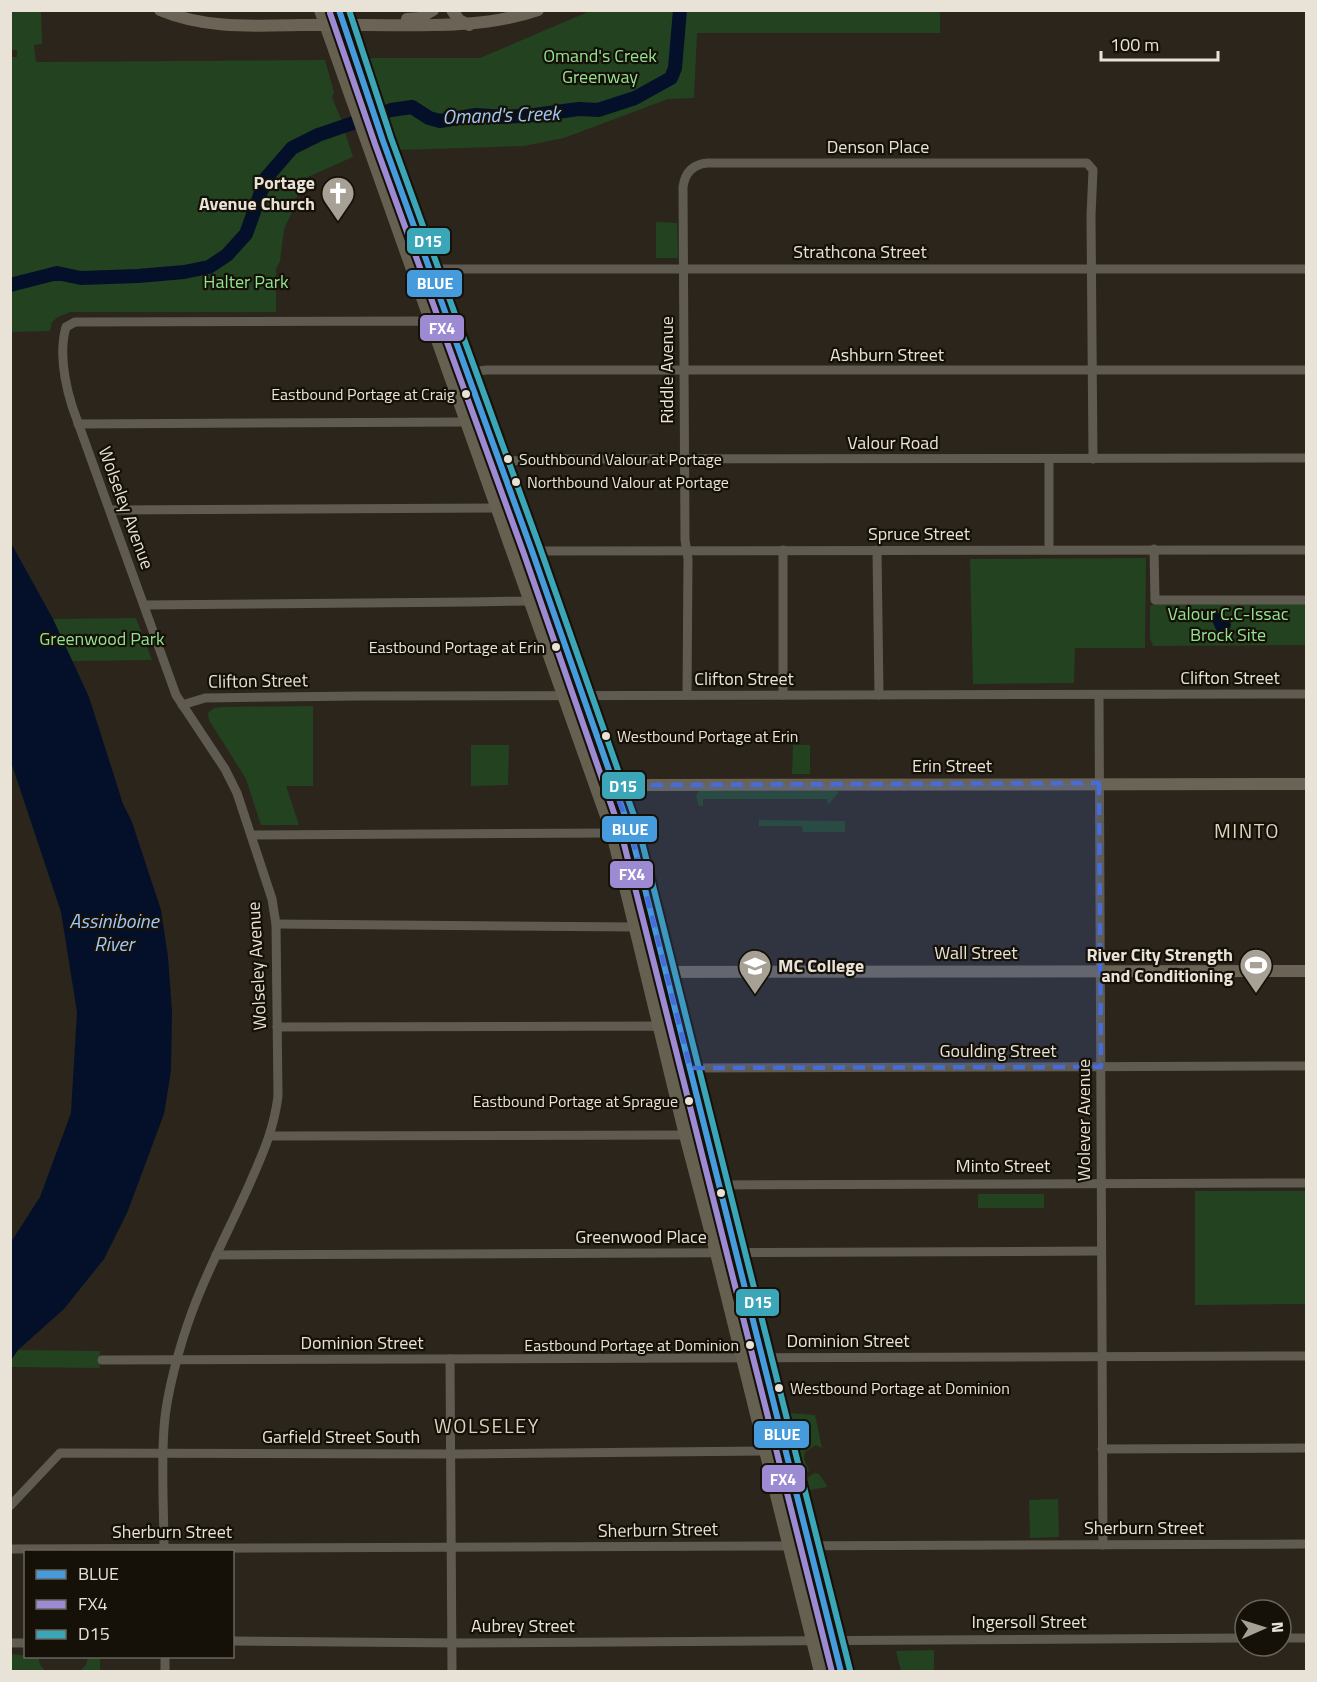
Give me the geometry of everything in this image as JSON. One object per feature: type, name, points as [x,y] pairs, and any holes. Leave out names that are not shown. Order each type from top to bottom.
[{"type":"highway","points":[[321,10],[613,833],[686,1135],[821,1671]]},
{"type":"highway","points":[[339,10],[383,141],[532,551],[631,833],[841,1671]]},
{"type":"main road","points":[[160,10],[189,20],[211,24],[299,21]]},
{"type":"main road","points":[[178,10],[224,19],[469,25],[511,18],[538,10]]},
{"type":"main road","points":[[364,22],[420,18],[434,10]]},
{"type":"main road","points":[[452,10],[459,20],[469,25]]},
{"type":"main road","name":"Erin Street","points":[[615,790],[627,785],[670,784],[1306,783]]},
{"type":"main road","points":[[602,802],[615,790]]},
{"type":"main road","name":"Wall Street","points":[[646,972],[1306,971]]},
{"type":"street","name":"Denson Place","points":[[683,187],[684,178],[689,170],[699,164],[708,163],[1087,163],[1093,170],[1092,270]]},
{"type":"street","name":"Riddle Avenue","points":[[683,187],[687,695]]},
{"type":"street","name":"Strathcona Street","points":[[413,271],[683,268],[1306,269]]},
{"type":"street","points":[[1092,270],[1093,459]]},
{"type":"street","name":"Wolseley Avenue","points":[[164,1550],[164,1426],[178,1360],[191,1314],[271,1136],[278,1096],[276,924],[272,899],[233,784],[176,695],[78,424],[66,379],[63,339],[66,327],[75,322],[416,321],[431,324]]},
{"type":"street","points":[[431,324],[451,326]]},
{"type":"street","name":"Ashburn Street","points":[[467,372],[1306,370]]},
{"type":"street","points":[[78,424],[466,422]]},
{"type":"street","name":"Valour Road","points":[[480,462],[498,460],[1306,458]]},
{"type":"street","points":[[1049,459],[1049,550]]},
{"type":"street","points":[[110,510],[496,508]]},
{"type":"street","points":[[1154,549],[1155,600],[1306,600]]},
{"type":"street","points":[[783,550],[783,695]]},
{"type":"street","points":[[877,550],[879,695]]},
{"type":"street","name":"Spruce Street","points":[[532,551],[1306,550]]},
{"type":"street","points":[[144,605],[530,601],[548,598]]},
{"type":"street","name":"Clifton Street","points":[[182,705],[205,698],[1306,694]]},
{"type":"street","name":"Wolever Avenue","points":[[1099,695],[1103,1545]]},
{"type":"street","points":[[252,835],[613,833]]},
{"type":"street","points":[[276,924],[635,927]]},
{"type":"street","points":[[277,1027],[659,1026],[681,1034]]},
{"type":"street","name":"Goulding Street","points":[[690,1068],[1306,1066]]},
{"type":"street","points":[[271,1136],[686,1135]]},
{"type":"street","name":"Minto Street","points":[[699,1185],[1306,1183]]},
{"type":"street","name":"Greenwood Place","points":[[216,1255],[1101,1251]]},
{"type":"street","name":"Dominion Street","points":[[102,1360],[1306,1356]]},
{"type":"street","points":[[450,1359],[452,1671]]},
{"type":"street","points":[[1102,1449],[1306,1448]]},
{"type":"street","name":"Garfield Street South","points":[[10,1506],[60,1453],[449,1454],[765,1451]]},
{"type":"street","name":"Sherburn Street","points":[[10,1549],[1306,1544]]},
{"type":"street","name":"Ingersoll Street","points":[[813,1640],[1233,1638]]},
{"type":"street","name":"Aubrey Street","points":[[234,1641],[813,1640]]},
{"type":"highlighted area","points":[[1099,783],[1101,1067],[690,1068],[631,833],[615,790],[627,785]]},
{"type":"green space","name":"Halter Park","points":[[41,10],[42,44],[34,45],[36,62],[325,60],[334,92],[332,97],[343,124],[317,132],[304,141],[288,146],[280,154],[261,175],[252,209],[240,236],[217,259],[209,263],[169,271],[85,274],[86,282],[192,275],[214,267],[233,255],[249,233],[264,191],[290,155],[295,150],[319,143],[319,139],[344,129],[353,157],[301,180],[295,206],[284,229],[280,261],[276,269],[276,312],[71,312],[52,322],[50,331],[11,332],[10,57],[17,57],[17,50],[11,50],[11,11]]},
{"type":"green space","name":"Omand's Creek Greenway","points":[[590,11],[940,11],[940,33],[697,33],[694,98],[668,99],[564,138],[524,146],[398,150],[363,58],[480,58]]},
{"type":"green space","points":[[656,222],[677,223],[678,258],[656,258]]},
{"type":"green space","points":[[1146,558],[1145,648],[1075,648],[1074,683],[973,684],[970,559]]},
{"type":"green space","name":"Valour C.C-Issac Brock Site","points":[[1155,604],[1306,604],[1306,645],[1153,646],[1150,638],[1150,606]]},
{"type":"green space","name":"Greenwood Park","points":[[136,618],[152,660],[71,661],[53,619]]},
{"type":"green space","points":[[313,706],[313,786],[286,786],[299,825],[261,825],[246,779],[209,720],[208,713],[214,708],[221,707]]},
{"type":"green space","points":[[471,745],[509,745],[508,785],[471,786]]},
{"type":"green space","points":[[793,745],[810,745],[810,774],[792,774]]},
{"type":"green space","points":[[699,791],[837,791],[838,793],[828,805],[827,799],[703,799],[703,806],[699,806],[696,796]]},
{"type":"green space","points":[[759,820],[845,821],[845,832],[803,832],[802,826],[759,826]]},
{"type":"green space","points":[[1195,1191],[1306,1191],[1306,1304],[1195,1305]]},
{"type":"green space","points":[[978,1194],[1044,1194],[1044,1208],[978,1208]]},
{"type":"green space","points":[[18,1350],[100,1351],[100,1368],[11,1367],[11,1360]]},
{"type":"green space","points":[[790,1413],[815,1415],[822,1448],[816,1445],[805,1452],[804,1459],[809,1470],[805,1475]]},
{"type":"green space","points":[[814,1473],[819,1474],[828,1487],[809,1490],[806,1479]]},
{"type":"green space","points":[[1058,1499],[1059,1537],[1030,1538],[1029,1500]]},
{"type":"green space","points":[[934,1650],[934,1671],[901,1671],[896,1651]]},
{"type":"green space","points":[[11,1654],[24,1655],[24,1658],[38,1658],[45,1671],[11,1671]]},
{"type":"green space","points":[[88,1658],[100,1658],[100,1671],[80,1671],[86,1665]]},
{"type":"water","name":"Assiniboine River","points":[[11,543],[53,619],[89,697],[123,804],[132,822],[161,910],[168,957],[172,1011],[171,1071],[164,1114],[127,1213],[104,1259],[64,1309],[18,1350],[11,1360],[11,1242],[40,1197],[71,1113],[77,1012],[61,912],[11,762]]},
{"type":"water","points":[[1212,613],[1227,617],[1231,625],[1229,631],[1223,634],[1217,632],[1211,618]]},
{"type":"waterway","name":"Omand's Creek","points":[[10,285],[57,273],[81,278],[138,276],[184,272],[209,267],[227,255],[246,234],[266,178],[292,148],[318,135],[391,110],[412,107],[429,118],[440,121],[476,115],[505,117],[579,109],[598,110],[635,98],[671,78],[675,68],[680,10]]},
{"type":"transit line","name":"BLUE","points":[[339,10],[383,141],[532,551],[631,833],[841,1672]]},
{"type":"transit line","name":"D15","points":[[349,10],[391,138],[540,548],[639,830],[850,1670]]},
{"type":"transit line","name":"FX4","points":[[330,13],[375,144],[524,554],[622,836],[832,1672]]},
{"type":"place","name":"Portage Avenue Church","points":[[338,222]]},
{"type":"place","name":"Eastbound Portage at Craig","points":[[466,394]]},
{"type":"place","name":"Southbound Valour at Portage","points":[[508,459]]},
{"type":"place","name":"Northbound Valour at Portage","points":[[516,482]]},
{"type":"place","name":"Eastbound Portage at Erin","points":[[556,647]]},
{"type":"place","name":"Westbound Portage at Erin","points":[[606,736]]},
{"type":"place","name":"River City Strength and Conditioning","points":[[1256,994]]},
{"type":"place","name":"MC College","points":[[755,995]]},
{"type":"place","name":"Eastbound Portage at Sprague","points":[[689,1101]]},
{"type":"place","name":"Eastbound Portage at Dominion","points":[[750,1345]]},
{"type":"place","name":"Westbound Portage at Dominion","points":[[779,1388]]},
{"type":"district","name":"MINTO","points":[[1247,831]]},
{"type":"district","name":"WOLSELEY","points":[[487,1426]]}]
